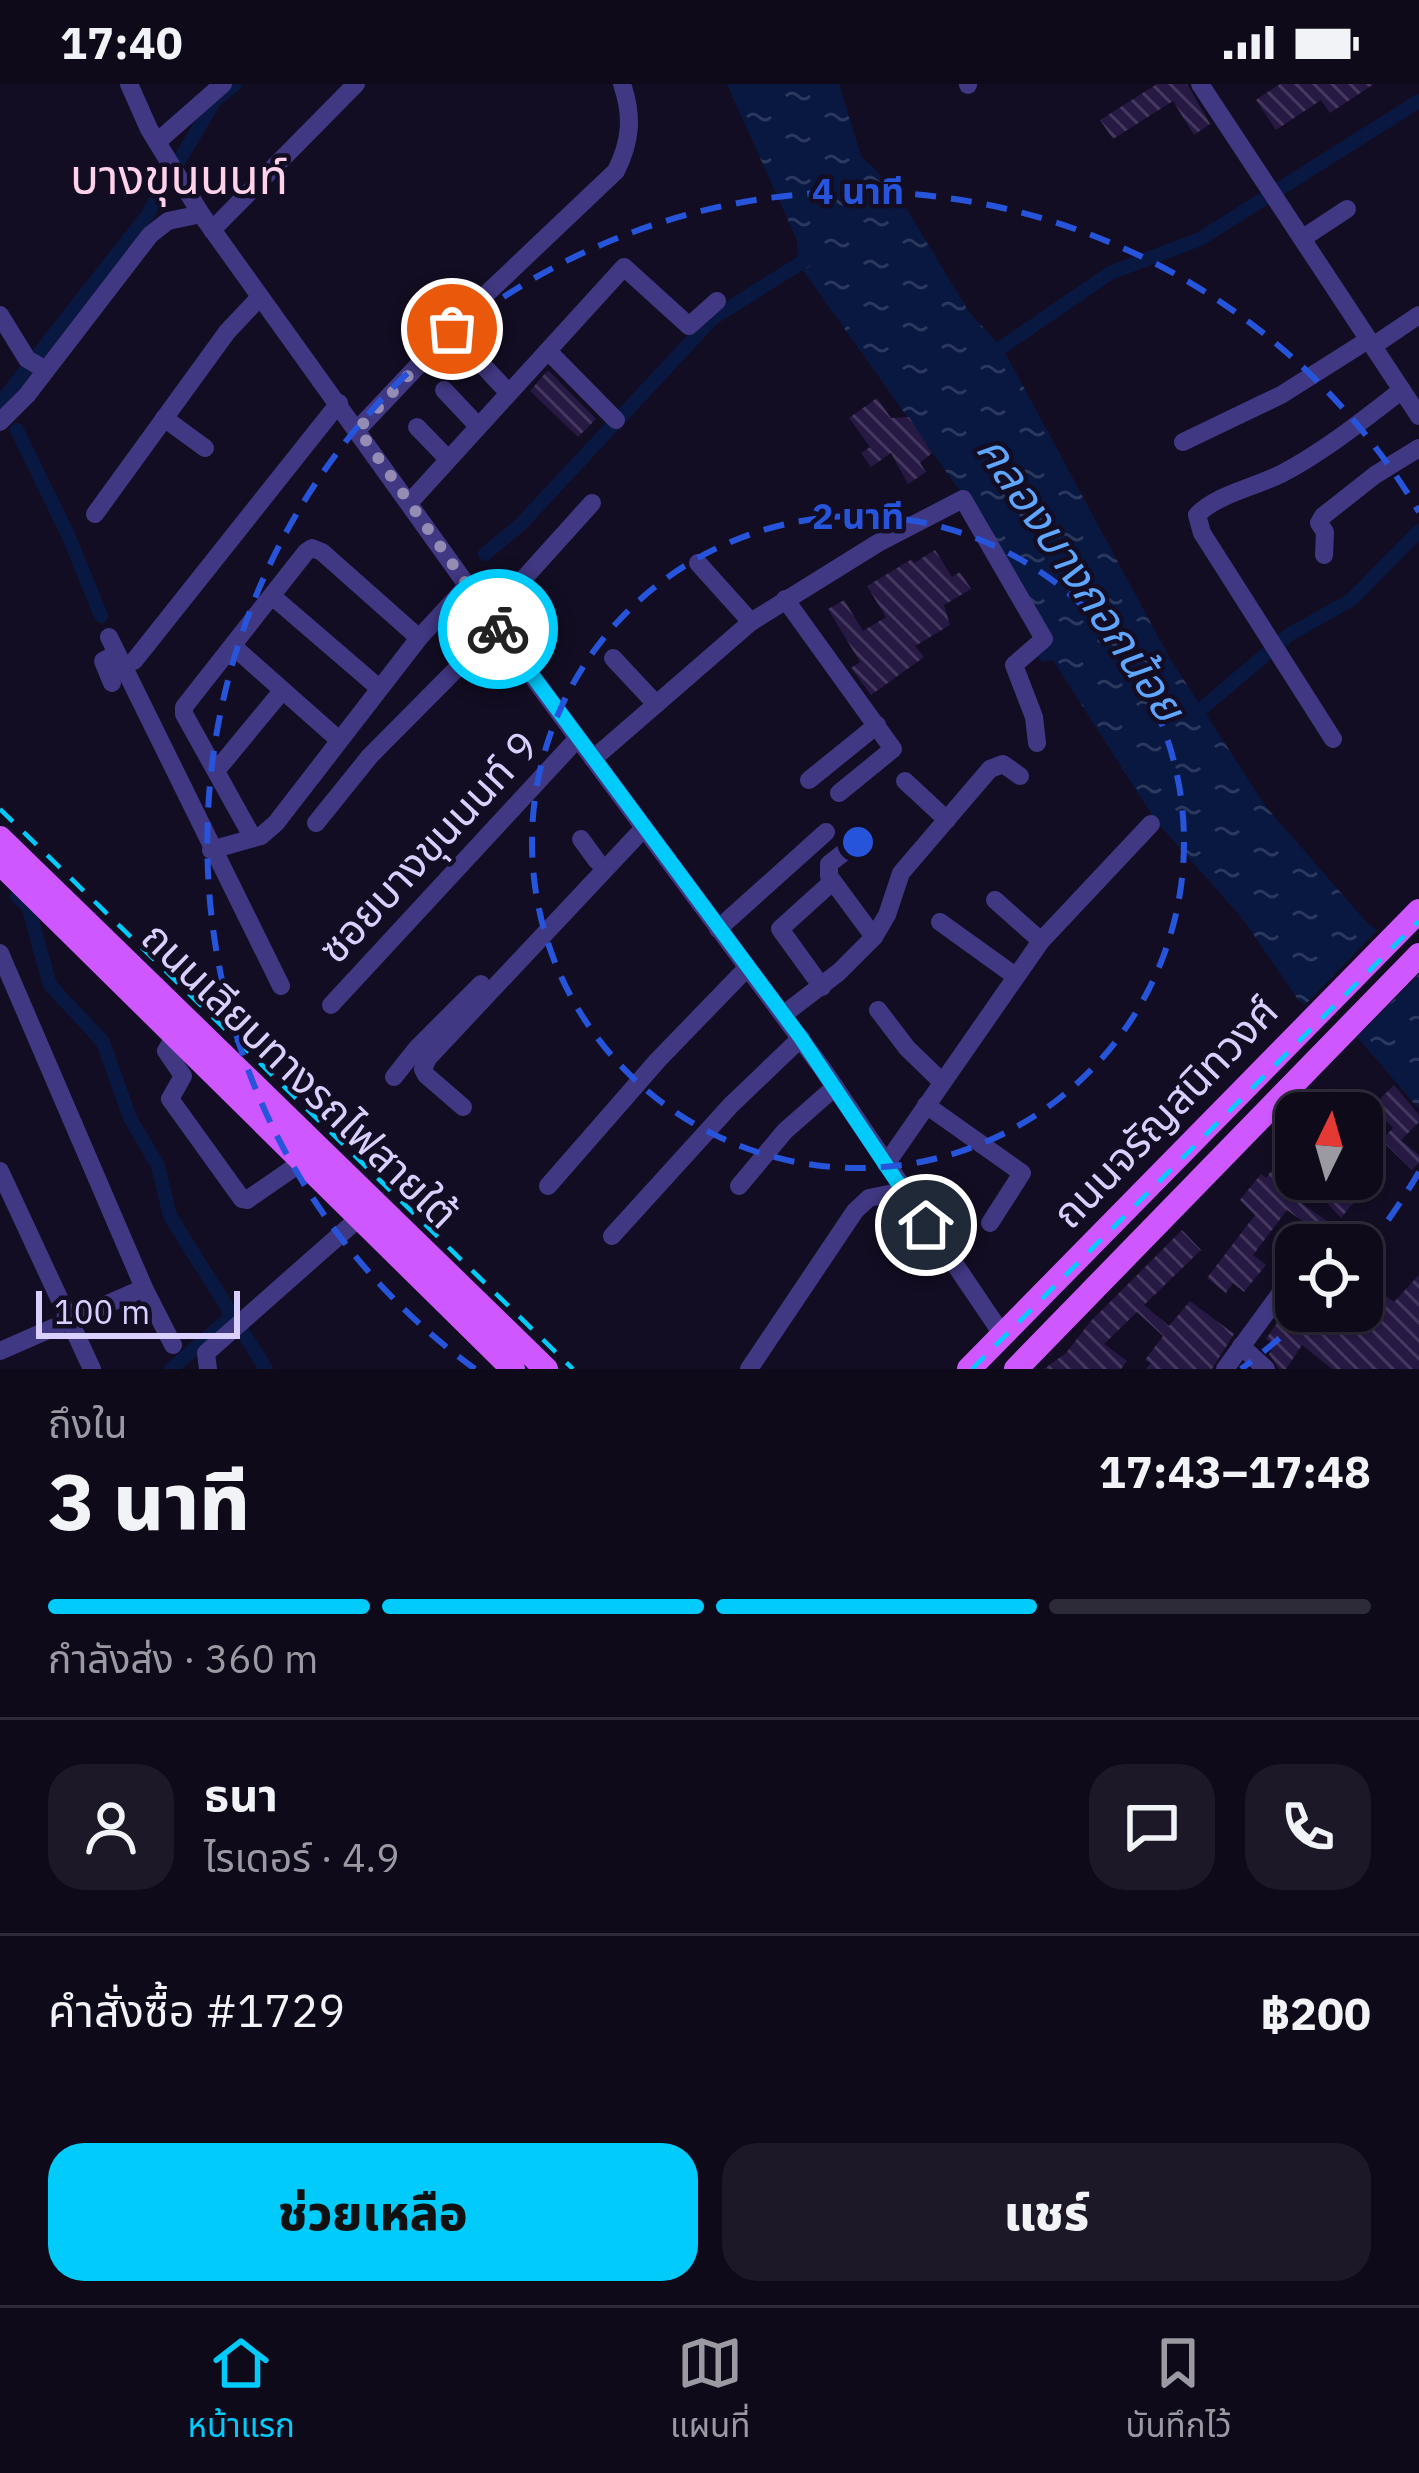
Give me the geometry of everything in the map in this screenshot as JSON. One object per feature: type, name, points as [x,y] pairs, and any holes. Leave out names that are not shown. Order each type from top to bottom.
[{"type":"main road","name":"ถนนเลียบทางรถไฟสายใต้","points":[[0,838],[547,1369]]},
{"type":"main road","name":"ถนนเลียบทางรถไฟสายใต้","points":[[0,863],[512,1369]]},
{"type":"main road","name":"ถนนจรัญสนิทวงศ์","points":[[969,1369],[1419,910]]},
{"type":"main road","name":"ถนนจรัญสนิทวงศ์","points":[[1014,1369],[1419,955]]},
{"type":"main road","points":[[1002,1334],[1014,1369]]},
{"type":"street","points":[[129,84],[157,142],[206,222],[640,824],[801,1038],[1002,1334]]},
{"type":"street","points":[[157,142],[223,84]]},
{"type":"street","points":[[0,422],[150,235],[168,221],[206,222],[356,84]]},
{"type":"street","points":[[358,429],[479,301],[616,171],[626,151],[632,111],[622,84]]},
{"type":"street","points":[[1202,85],[1419,416]]},
{"type":"street","points":[[1303,238],[1347,209]]},
{"type":"street","points":[[410,502],[624,267],[688,326],[717,301]]},
{"type":"street","points":[[95,514],[226,332],[260,297]]},
{"type":"street","points":[[0,315],[27,359],[46,370]]},
{"type":"street","points":[[1183,442],[1281,395],[1419,315]]},
{"type":"street","points":[[548,351],[616,420]]},
{"type":"street","points":[[475,357],[507,391]]},
{"type":"street","points":[[444,390],[477,425]]},
{"type":"street","points":[[1333,739],[1202,532],[1197,515],[1326,449],[1402,390]]},
{"type":"street","points":[[281,986],[116,667],[339,404]]},
{"type":"street","points":[[164,418],[205,448]]},
{"type":"street","points":[[417,427],[447,458]]},
{"type":"street","points":[[1324,555],[1325,532],[1319,523],[1323,516],[1419,448]]},
{"type":"street","points":[[593,759],[751,622],[963,499],[1044,639],[1014,665],[1034,716],[1037,743]]},
{"type":"street","points":[[316,823],[592,503]]},
{"type":"street","points":[[254,838],[184,707],[308,549],[316,549],[419,638]]},
{"type":"street","points":[[698,563],[751,622]]},
{"type":"street","points":[[211,850],[254,838],[276,823],[419,638],[468,585]]},
{"type":"street","points":[[272,596],[379,688]]},
{"type":"street","points":[[785,599],[893,749],[839,793]]},
{"type":"street","points":[[234,647],[338,740]]},
{"type":"street","points":[[614,658],[656,704]]},
{"type":"street","points":[[185,797],[219,777],[282,691]]},
{"type":"street","points":[[809,780],[877,725]]},
{"type":"street","name":"ซอยบางขุนนนท์ 9","points":[[331,1005],[578,738]]},
{"type":"street","points":[[783,1015],[822,987],[874,937],[901,873],[996,764],[1020,776]]},
{"type":"street","points":[[905,781],[946,820]]},
{"type":"street","points":[[394,1077],[597,861],[640,824]]},
{"type":"street","points":[[463,1107],[426,1075],[423,1069],[428,1058],[640,824]]},
{"type":"street","points":[[886,1163],[1041,941],[1151,824]]},
{"type":"street","points":[[718,929],[826,832]]},
{"type":"street","points":[[580,839],[597,861]]},
{"type":"street","points":[[843,853],[827,869],[874,937]]},
{"type":"street","points":[[822,987],[780,929],[832,882]]},
{"type":"street","points":[[994,900],[1041,941]]},
{"type":"street","points":[[940,922],[1016,976]]},
{"type":"street","points":[[0,952],[4,974],[173,1345]]},
{"type":"street","points":[[548,1186],[658,1060],[747,968]]},
{"type":"street","points":[[878,1010],[917,1060],[942,1082]]},
{"type":"street","points":[[175,1036],[166,1051],[183,1076],[170,1099],[242,1199],[302,1162]]},
{"type":"street","points":[[612,1236],[731,1106],[801,1038]]},
{"type":"street","points":[[740,1186],[785,1131],[835,1087]]},
{"type":"street","points":[[926,1105],[1022,1173],[990,1223]]},
{"type":"street","points":[[0,1171],[92,1369]]},
{"type":"street","points":[[749,1369],[855,1211],[868,1198],[903,1192]]},
{"type":"street","points":[[208,1369],[206,1353],[359,1218]]},
{"type":"street","points":[[0,1351],[144,1288]]},
{"type":"street","points":[[1225,1369],[1275,1300]]},
{"type":"street","points":[[1241,1346],[1266,1369]]},
{"type":"water","name":"คลองบางกอกน้อย","points":[[727,84],[839,84],[861,156],[894,188],[969,312],[1003,349],[1169,657],[1266,807],[1368,924],[1419,959],[1419,1109],[1359,1039],[1299,1001],[1243,919],[1156,821],[1053,660],[1042,662],[1035,653],[1048,642],[962,494],[798,263],[797,240]]},
{"type":"pier","points":[[1381,926],[1419,952],[1419,974],[1352,1042],[1301,1009]]},
{"type":"building","points":[[1157,84],[1187,84],[1210,124],[1194,135],[1173,101],[1113,139],[1100,120]]},
{"type":"building","points":[[1280,84],[1374,84],[1330,113],[1321,100],[1276,130],[1256,100]]},
{"type":"building","points":[[548,370],[596,419],[578,437],[530,391]]},
{"type":"building","points":[[877,398],[891,418],[909,417],[932,453],[920,463],[926,472],[908,484],[891,453],[871,467],[861,453],[870,447],[849,418]]},
{"type":"building","points":[[935,550],[952,577],[960,572],[971,589],[944,605],[950,625],[915,646],[924,657],[871,695],[851,668],[860,662],[828,609],[844,600],[863,631],[886,617],[867,586]]},
{"type":"building","points":[[1394,1085],[1419,1115],[1419,1122],[1401,1140],[1419,1155],[1412,1170],[1383,1142],[1393,1128],[1383,1118],[1383,1096]]},
{"type":"building","points":[[1275,1172],[1275,1200],[1297,1200],[1331,1224],[1307,1224],[1287,1210],[1253,1255],[1266,1265],[1244,1292],[1233,1283],[1226,1293],[1207,1278],[1255,1215],[1240,1200],[1261,1174],[1266,1178]]},
{"type":"building","points":[[1332,1200],[1353,1203],[1341,1218],[1328,1204]]},
{"type":"building","points":[[1182,1230],[1201,1250],[1144,1305],[1169,1326],[1190,1301],[1234,1334],[1212,1369],[1146,1369],[1151,1363],[1145,1360],[1163,1336],[1137,1312],[1104,1344],[1127,1361],[1121,1369],[1044,1369],[1066,1353],[1090,1322]]},
{"type":"building","points":[[1419,1275],[1419,1369],[1332,1369],[1302,1345],[1286,1369],[1279,1369],[1269,1354],[1275,1345],[1266,1339],[1275,1326],[1275,1332],[1383,1332],[1383,1294],[1394,1302]]},
{"type":"waterway","points":[[0,403],[146,217],[215,100],[235,84]]},
{"type":"waterway","points":[[986,358],[1110,273],[1200,239],[1419,101]]},
{"type":"waterway","points":[[485,554],[520,525],[713,318],[812,256]]},
{"type":"waterway","points":[[17,430],[101,616]]},
{"type":"waterway","name":"คลองบางกอกน้อย","points":[[1192,717],[1290,634],[1351,600],[1419,531]]},
{"type":"waterway","points":[[17,896],[28,906],[50,985],[103,1042],[130,1118],[158,1166],[170,1216],[266,1369]]},
{"type":"waterway","points":[[171,1369],[233,1315]]},
{"type":"railway","points":[[0,809],[573,1369]]},
{"type":"railway","points":[[972,1369],[1419,921]]},
{"type":"way so far","points":[[452,329],[358,429],[498,629]]},
{"type":"district","name":"บางขุนนนท์","points":[[179,177]]},
{"type":"route","points":[[498,629],[801,1038],[926,1225]]}]
